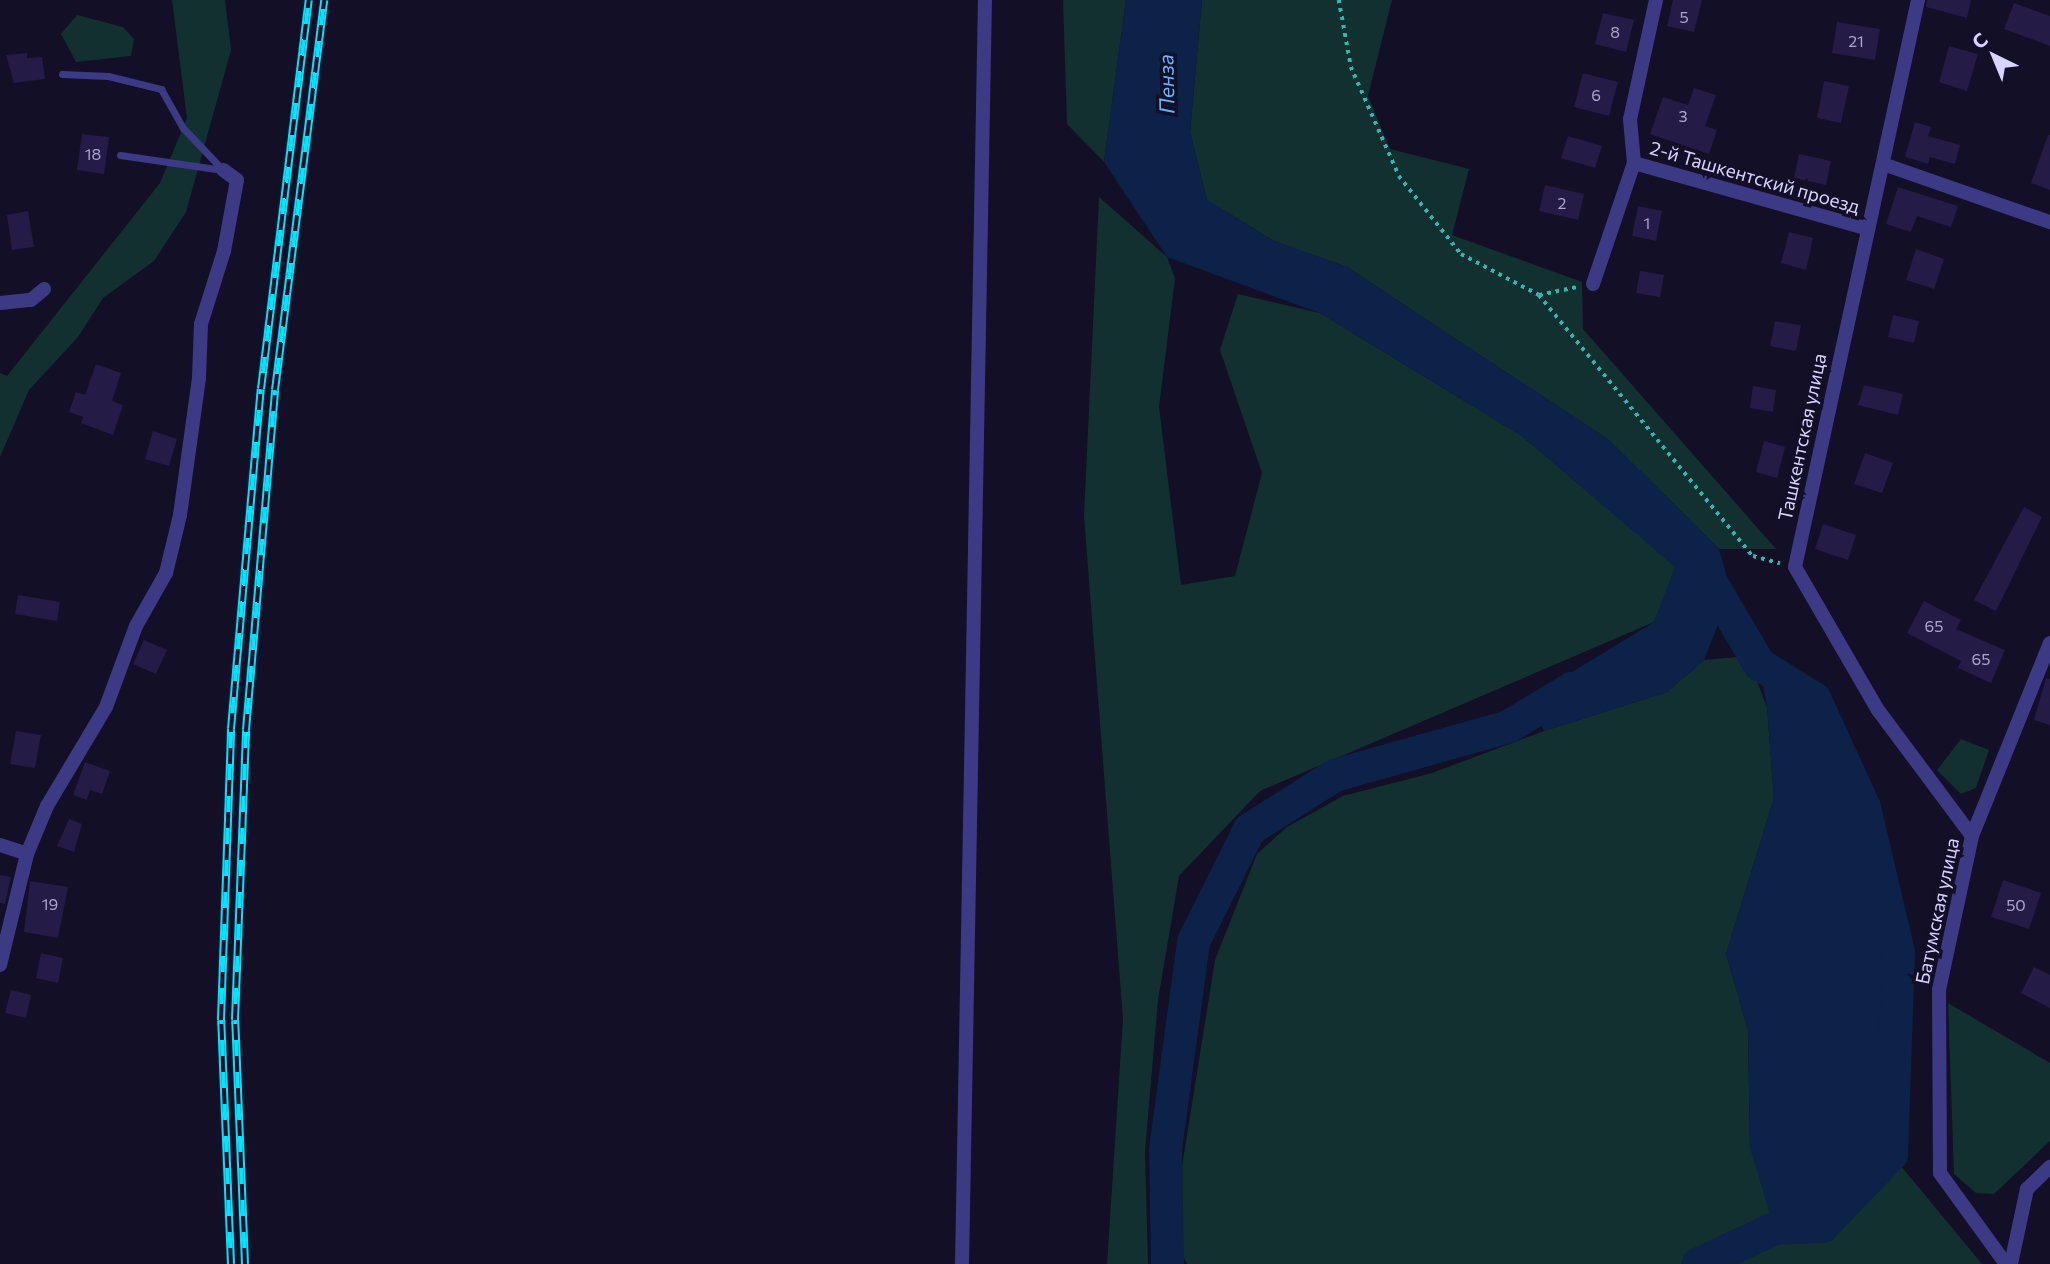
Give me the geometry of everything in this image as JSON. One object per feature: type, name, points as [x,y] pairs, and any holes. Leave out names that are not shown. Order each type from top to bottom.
[{"type":"street","points":[[962,1264],[985,0]]},
{"type":"street","name":"2-й Ташкентский проезд","points":[[1593,284],[1634,163],[1630,119],[1656,0]]},
{"type":"street","name":"Ташкентская улица","points":[[1795,567],[1865,228],[1883,164],[1918,0]]},
{"type":"street","name":"2-й Ташкентский проезд","points":[[1634,163],[1865,228]]},
{"type":"street","points":[[1883,164],[2050,222]]},
{"type":"street","points":[[0,965],[27,854],[47,806],[106,707],[136,626],[166,573],[180,514],[199,378],[201,324],[223,251],[237,180],[223,170]]},
{"type":"street","points":[[0,303],[31,300],[44,289]]},
{"type":"street","points":[[1795,567],[1878,709],[1972,836]]},
{"type":"street","name":"Батумская улица","points":[[2009,1264],[1940,1172],[1939,990],[1972,836],[2050,643]]},
{"type":"street","points":[[0,845],[27,854]]},
{"type":"street","points":[[2009,1264],[2027,1189],[2050,1167]]},
{"type":"lane","points":[[62,74],[108,76],[161,89],[183,128],[223,170]]},
{"type":"lane","points":[[120,155],[223,170]]},
{"type":"path","points":[[1339,0],[1351,67],[1399,176],[1461,254],[1539,295],[1753,556],[1795,567]]},
{"type":"path","points":[[1539,295],[1593,284]]},
{"type":"green space","points":[[172,0],[225,0],[231,50],[186,212],[154,261],[103,298],[78,337],[29,390],[0,457],[0,373],[7,376],[160,183],[187,118]]},
{"type":"green space","points":[[1063,0],[1126,0],[1104,162],[1067,124]]},
{"type":"green space","points":[[1202,0],[1392,0],[1368,96],[1390,149],[1469,169],[1452,235],[1582,282],[1583,329],[1776,549],[1719,549],[1609,440],[1347,267],[1274,241],[1207,200],[1190,132]]},
{"type":"green space","points":[[77,15],[123,27],[134,39],[131,56],[76,62],[61,34]]},
{"type":"green space","points":[[1099,197],[1167,257],[1175,278],[1159,407],[1181,585],[1235,576],[1262,473],[1220,350],[1238,294],[1320,313],[1522,436],[1676,567],[1654,622],[1260,791],[1179,876],[1158,1000],[1145,1151],[1148,1264],[1107,1264],[1123,1019],[1084,516]]},
{"type":"green space","points":[[1747,656],[1767,707],[1774,798],[1726,954],[1748,1030],[1750,1148],[1822,1226],[1891,1154],[1982,1264],[1187,1264],[1175,1241],[1179,1185],[1215,960],[1257,854],[1287,827],[1343,796],[1432,773],[1544,731],[1667,692],[1704,660]]},
{"type":"green space","points":[[1961,739],[1989,750],[1976,788],[1961,794],[1937,770]]},
{"type":"green space","points":[[1948,1003],[2050,1063],[2050,1141],[1994,1194],[1976,1193],[1954,1174]]},
{"type":"water","name":"Пенза","points":[[1126,0],[1202,0],[1190,132],[1207,200],[1274,241],[1347,267],[1609,440],[1719,549],[1731,592],[1704,660],[1667,692],[1544,731],[1528,699],[1654,622],[1675,567],[1522,436],[1320,313],[1167,257],[1104,162]]},
{"type":"water","points":[[1759,664],[1814,698],[1864,807],[1898,952],[1891,1154],[1822,1226],[1774,1228],[1750,1148],[1748,1030],[1726,954],[1774,798],[1767,707]]},
{"type":"building","points":[[1673,0],[1702,0],[1694,32],[1667,26]]},
{"type":"building","points":[[1927,0],[1971,0],[1967,18],[1926,7]]},
{"type":"building","points":[[2014,3],[2050,16],[2050,46],[2004,29]]},
{"type":"building","points":[[1603,13],[1634,20],[1626,52],[1595,44]]},
{"type":"building","points":[[1837,22],[1880,29],[1875,60],[1832,53]]},
{"type":"building","points":[[1949,46],[1978,54],[1967,91],[1939,82]]},
{"type":"building","points":[[27,53],[27,58],[42,57],[45,79],[14,83],[6,55]]},
{"type":"building","points":[[1583,73],[1618,82],[1609,116],[1574,107]]},
{"type":"building","points":[[1824,81],[1849,86],[1841,123],[1817,118]]},
{"type":"building","points":[[1694,88],[1716,95],[1705,126],[1717,130],[1709,154],[1650,134],[1663,97],[1688,105]]},
{"type":"building","points":[[1915,122],[1931,127],[1928,136],[1960,145],[1955,164],[1930,157],[1928,164],[1905,157]]},
{"type":"building","points":[[82,134],[109,137],[104,174],[77,170]]},
{"type":"building","points":[[2050,135],[2050,190],[2031,183]]},
{"type":"building","points":[[1568,136],[1602,146],[1595,168],[1561,158]]},
{"type":"building","points":[[1799,154],[1831,161],[1826,185],[1794,178]]},
{"type":"building","points":[[1545,185],[1584,194],[1578,220],[1539,211]]},
{"type":"building","points":[[1898,187],[1958,206],[1951,227],[1917,216],[1911,232],[1886,224]]},
{"type":"building","points":[[1638,206],[1662,211],[1656,241],[1632,236]]},
{"type":"building","points":[[28,211],[34,247],[12,250],[7,215]]},
{"type":"building","points":[[1789,232],[1813,238],[1806,270],[1781,263]]},
{"type":"building","points":[[1916,249],[1944,259],[1934,289],[1906,280]]},
{"type":"building","points":[[1640,271],[1664,275],[1660,297],[1636,293]]},
{"type":"building","points":[[1893,315],[1919,321],[1914,343],[1888,337]]},
{"type":"building","points":[[1775,321],[1801,325],[1796,351],[1770,346]]},
{"type":"building","points":[[96,364],[121,373],[112,401],[123,405],[113,435],[81,423],[83,417],[69,412],[76,392],[85,395]]},
{"type":"building","points":[[1864,385],[1903,394],[1898,415],[1858,405]]},
{"type":"building","points":[[1753,386],[1776,390],[1773,412],[1750,408]]},
{"type":"building","points":[[153,431],[177,439],[169,466],[145,459]]},
{"type":"building","points":[[1764,441],[1785,447],[1777,478],[1756,472]]},
{"type":"building","points":[[1865,453],[1893,463],[1882,493],[1854,484]]},
{"type":"building","points":[[2024,507],[2042,517],[1996,611],[1974,600]]},
{"type":"building","points":[[1823,524],[1856,535],[1848,560],[1815,549]]},
{"type":"building","points":[[18,595],[60,602],[57,621],[15,614]]},
{"type":"building","points":[[1924,601],[1961,620],[1956,629],[2005,650],[1991,683],[1958,668],[1961,661],[1907,633]]},
{"type":"building","points":[[144,640],[167,650],[156,674],[133,664]]},
{"type":"building","points":[[2046,678],[2050,679],[2050,725],[2034,720]]},
{"type":"building","points":[[16,731],[41,735],[35,768],[10,764]]},
{"type":"building","points":[[85,762],[110,771],[102,794],[90,790],[87,800],[73,795]]},
{"type":"building","points":[[69,819],[82,824],[74,852],[57,846]]},
{"type":"building","points":[[0,875],[11,877],[5,904],[0,903]]},
{"type":"building","points":[[2003,880],[2041,893],[2029,929],[1991,917]]},
{"type":"building","points":[[30,881],[68,887],[58,938],[24,932]]},
{"type":"building","points":[[41,953],[63,958],[58,983],[36,978]]},
{"type":"building","points":[[2034,967],[2050,975],[2050,1008],[2021,993]]},
{"type":"building","points":[[11,990],[31,995],[26,1018],[5,1013]]},
{"type":"waterway","points":[[1697,1264],[1774,1228],[1822,1226],[1891,1154],[1898,952],[1864,807],[1814,698],[1759,664],[1703,569]]},
{"type":"waterway","points":[[1167,1264],[1165,1149],[1193,941],[1249,829],[1334,775],[1508,726],[1571,688]]},
{"type":"railway","points":[[231,1264],[221,1020],[231,729],[261,389],[309,0]]},
{"type":"railway","points":[[245,1264],[235,1020],[246,730],[275,390],[324,0]]}]
